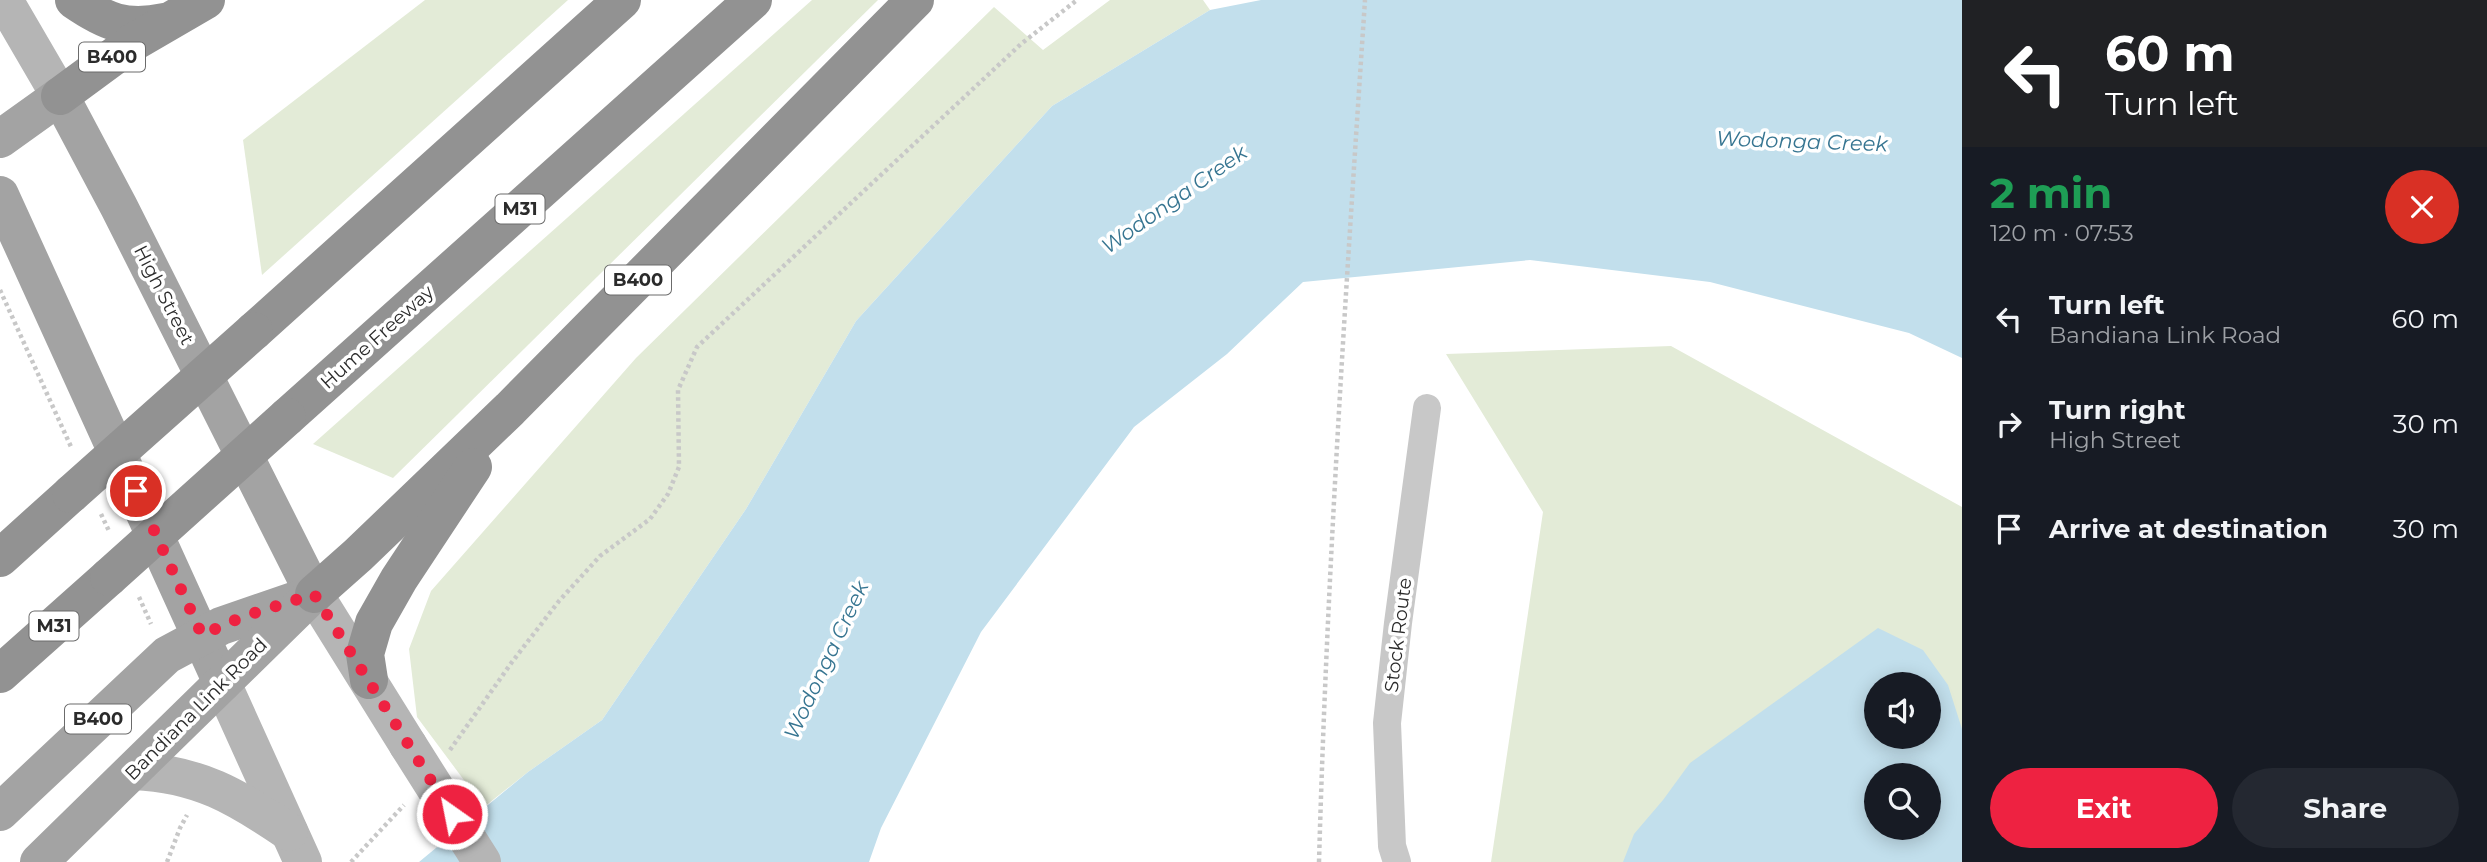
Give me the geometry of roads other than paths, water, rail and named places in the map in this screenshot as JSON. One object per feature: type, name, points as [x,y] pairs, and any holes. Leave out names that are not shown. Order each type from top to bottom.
[{"type":"highway","points":[[74,0],[102,18],[122,25],[167,22]]},
{"type":"highway","name":"B400","points":[[60,96],[132,43],[206,0]]},
{"type":"highway","points":[[0,558],[622,0]]},
{"type":"highway","name":"Hume Freeway","points":[[0,674],[753,0]]},
{"type":"highway","name":"B400","points":[[314,594],[510,409],[915,0]]},
{"type":"highway","points":[[369,680],[365,654],[374,623],[399,579],[510,409]]},
{"type":"main road","name":"High Street","points":[[4,0],[60,96],[125,218],[314,594]]},
{"type":"main road","name":"B400","points":[[0,139],[60,96]]},
{"type":"main road","points":[[0,195],[296,846]]},
{"type":"main road","name":"Bandiana Link Road","points":[[0,812],[156,663],[202,635],[242,617],[314,594]]},
{"type":"main road","name":"Bandiana Link Road","points":[[39,862],[314,594]]},
{"type":"main road","points":[[314,594],[482,862]]},
{"type":"main road","points":[[134,771],[177,775],[204,784],[241,802],[296,846]]},
{"type":"street","name":"Stock Route","points":[[1396,862],[1392,846],[1387,723],[1427,408]]},
{"type":"water","name":"Wodonga Creek","points":[[1261,0],[1962,0],[1962,358],[1909,333],[1710,282],[1530,260],[1303,282],[1227,354],[1134,427],[981,632],[881,828],[869,862],[419,862],[528,772],[602,720],[746,509],[856,321],[1052,106],[1210,10]]},
{"type":"water","points":[[1878,628],[1923,650],[1939,672],[1864,672],[1864,749],[1941,749],[1941,675],[1948,685],[1962,729],[1962,862],[1623,862],[1634,834],[1690,763]]}]
